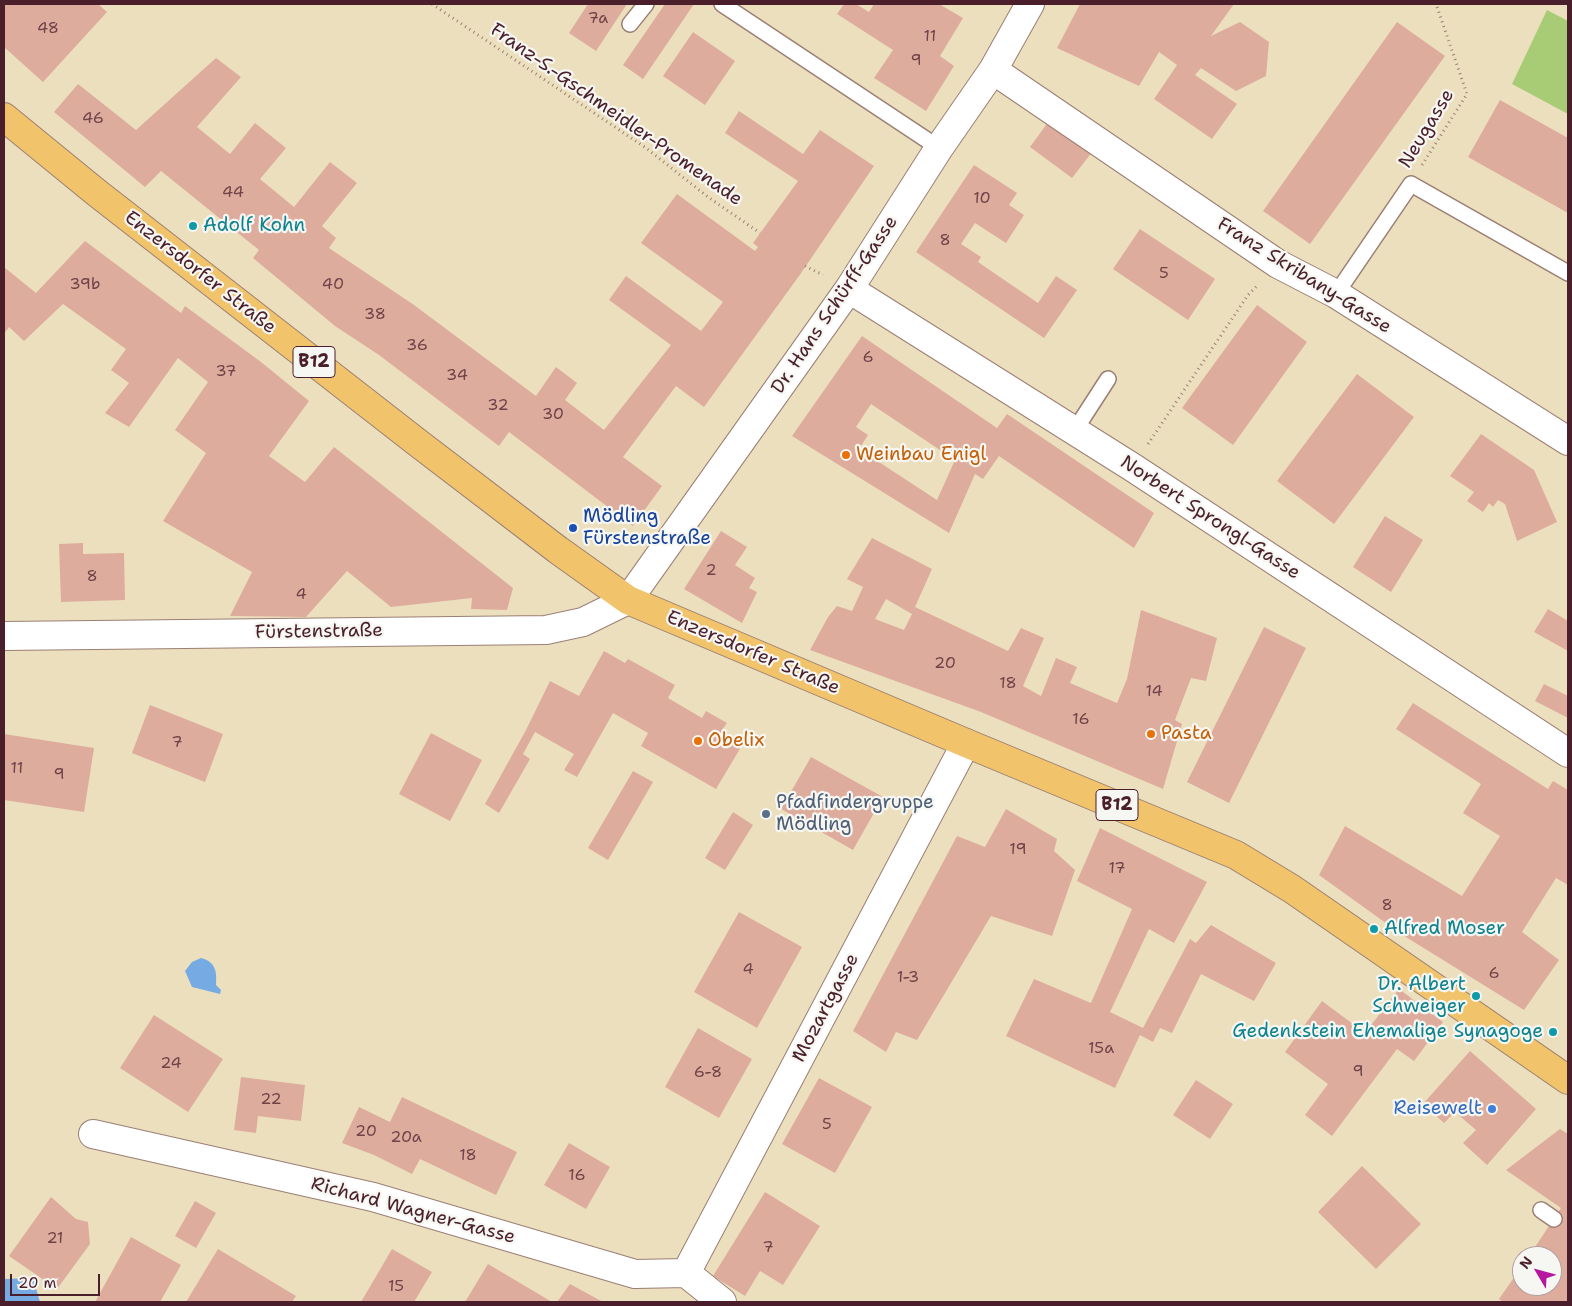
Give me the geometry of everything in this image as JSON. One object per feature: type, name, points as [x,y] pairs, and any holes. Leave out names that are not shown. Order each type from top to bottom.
[{"type":"main road","name":"Enzersdorfer Straße","points":[[4,117],[97,193],[410,437],[558,550],[628,600],[1236,855],[1292,890],[1568,1080]]},
{"type":"street","name":"Dr. Hans Schürff-Gasse","points":[[628,600],[849,289],[939,148],[994,70],[1030,4]]},
{"type":"street","name":"Franz Skribany-Gasse","points":[[994,70],[1278,264],[1336,294],[1568,441]]},
{"type":"street","name":"Norbert Sprongl-Gasse","points":[[849,289],[1075,430],[1568,753]]},
{"type":"street","name":"Fürstenstraße","points":[[4,636],[546,630],[583,622],[628,600]]},
{"type":"street","name":"Mozartgasse","points":[[686,1272],[966,743]]},
{"type":"street","name":"Richard Wagner-Gasse","points":[[93,1134],[373,1197],[635,1274],[686,1272]]},
{"type":"street","points":[[686,1272],[722,1302]]},
{"type":"lane","points":[[630,24],[646,4]]},
{"type":"lane","points":[[722,4],[939,148]]},
{"type":"lane","points":[[1336,294],[1411,184],[1568,273]]},
{"type":"lane","points":[[1075,430],[1108,379]]},
{"type":"lane","points":[[1541,1210],[1554,1219]]},
{"type":"path","name":"Franz-S.-Gschmeidler-Promenade","points":[[432,4],[646,148],[708,197],[760,233]]},
{"type":"path","name":"Neugasse","points":[[1411,184],[1467,94],[1436,4]]},
{"type":"path","points":[[1132,467],[1248,295],[1278,264]]},
{"type":"green space","points":[[1547,10],[1568,21],[1568,114],[1512,84]]},
{"type":"water","points":[[201,958],[213,965],[216,985],[221,990],[220,994],[192,987],[185,971],[192,962]]},
{"type":"water","points":[[33,1278],[40,1302],[4,1302],[4,1279]]},
{"type":"building","points":[[4,4],[98,4],[107,12],[43,82],[4,47]]},
{"type":"building","points":[[588,4],[627,4],[596,51],[569,33]]},
{"type":"building","points":[[665,4],[694,4],[643,79],[623,65]]},
{"type":"building","points":[[844,4],[856,4],[869,12],[874,4],[939,4],[963,18],[940,56],[954,66],[926,111],[874,78],[893,50],[837,14]]},
{"type":"building","points":[[1080,4],[1234,4],[1211,36],[1240,22],[1269,42],[1266,76],[1236,91],[1201,68],[1195,75],[1237,104],[1212,139],[1154,99],[1177,65],[1159,52],[1139,86],[1057,48]]},
{"type":"building","points":[[1397,22],[1445,56],[1310,244],[1263,211]]},
{"type":"building","points":[[693,32],[735,61],[705,105],[663,76]]},
{"type":"building","points":[[216,58],[241,77],[197,127],[230,154],[255,123],[286,148],[260,179],[294,207],[330,162],[357,183],[322,226],[336,238],[329,248],[414,305],[536,396],[556,367],[577,383],[565,400],[604,430],[671,345],[609,300],[626,276],[701,331],[723,302],[641,243],[677,194],[755,251],[758,247],[753,243],[798,181],[725,133],[739,111],[803,154],[820,130],[874,166],[799,276],[704,407],[676,386],[623,457],[662,486],[633,526],[509,432],[499,446],[379,355],[335,326],[253,258],[259,250],[161,171],[145,187],[54,112],[78,84],[136,130]]},
{"type":"building","points":[[1500,100],[1568,138],[1568,213],[1468,157]]},
{"type":"building","points":[[1054,114],[1096,147],[1072,178],[1030,147]]},
{"type":"building","points":[[974,165],[1017,193],[1009,205],[1024,215],[1006,243],[975,223],[961,244],[981,257],[978,262],[1038,303],[1056,276],[1077,290],[1044,338],[916,252]]},
{"type":"building","points":[[1140,229],[1215,279],[1188,320],[1113,269]]},
{"type":"building","points":[[85,241],[181,313],[185,306],[261,362],[309,401],[269,456],[305,482],[334,447],[513,588],[507,610],[471,609],[472,598],[391,607],[347,571],[306,617],[230,616],[252,572],[163,521],[206,453],[175,430],[208,382],[178,358],[129,427],[105,413],[129,383],[111,370],[126,349],[63,304],[24,341],[9,327],[4,334],[4,267],[36,293]]},
{"type":"building","points":[[1257,305],[1307,342],[1233,445],[1182,408]]},
{"type":"building","points":[[862,336],[997,428],[1007,414],[1154,513],[1134,548],[999,456],[983,479],[975,474],[949,533],[792,436]],"holes":[[[871,404],[955,460],[937,500],[859,449],[868,435],[856,427]]]},
{"type":"building","points":[[1357,374],[1414,417],[1334,524],[1277,481]]},
{"type":"building","points":[[1481,434],[1534,470],[1557,522],[1517,541],[1505,504],[1498,500],[1493,507],[1489,503],[1483,512],[1467,501],[1474,492],[1450,476]]},
{"type":"building","points":[[1385,516],[1423,540],[1391,592],[1353,567]]},
{"type":"building","points":[[721,531],[747,547],[735,565],[755,578],[749,588],[757,592],[742,623],[684,589]]},
{"type":"building","points":[[872,538],[932,569],[915,607],[1008,651],[1021,628],[1044,638],[1023,686],[1041,696],[1056,658],[1077,667],[1070,683],[1117,703],[1127,679],[1141,610],[1217,638],[1206,681],[1191,678],[1175,720],[1182,724],[1163,789],[981,712],[810,650],[828,617],[837,606],[852,611],[863,587],[847,579]],"holes":[[[886,599],[912,614],[904,630],[875,619]]]},
{"type":"building","points":[[83,543],[83,554],[124,553],[125,600],[61,602],[59,544]]},
{"type":"building","points":[[1548,609],[1568,621],[1568,651],[1534,632]]},
{"type":"building","points":[[1264,627],[1306,648],[1229,803],[1187,782]]},
{"type":"building","points":[[604,651],[625,663],[628,659],[675,685],[668,698],[702,718],[706,711],[727,723],[722,730],[744,742],[716,789],[641,746],[648,733],[613,713],[577,777],[564,770],[574,754],[535,732],[523,754],[530,759],[499,813],[485,804],[526,730],[550,681],[579,696]]},
{"type":"building","points":[[1544,684],[1568,696],[1568,718],[1535,701]]},
{"type":"building","points":[[1413,703],[1548,789],[1553,781],[1568,790],[1568,885],[1556,878],[1522,932],[1559,960],[1524,1010],[1401,934],[1319,875],[1345,826],[1462,896],[1500,836],[1463,813],[1481,784],[1396,729]]},
{"type":"building","points":[[150,705],[223,734],[205,782],[132,753]]},
{"type":"building","points":[[431,733],[482,760],[450,821],[399,794]]},
{"type":"building","points":[[4,734],[94,748],[84,812],[4,800]]},
{"type":"building","points":[[811,757],[883,797],[853,850],[781,809]]},
{"type":"building","points":[[633,771],[653,782],[608,860],[588,848]]},
{"type":"building","points":[[1006,809],[1057,839],[1054,851],[1075,870],[1052,936],[991,916],[917,1040],[896,1032],[886,1052],[853,1031],[957,836],[985,847]]},
{"type":"building","points":[[733,812],[753,825],[725,870],[705,858]]},
{"type":"building","points":[[1100,828],[1207,882],[1174,943],[1149,929],[1110,1012],[1143,1028],[1190,939],[1196,943],[1211,925],[1276,963],[1254,1001],[1201,974],[1172,1033],[1160,1028],[1153,1042],[1140,1035],[1115,1088],[1006,1036],[1034,979],[1091,1003],[1132,909],[1077,881]]},
{"type":"building","points":[[739,912],[802,947],[757,1028],[694,992]]},
{"type":"building","points":[[1399,989],[1443,1022],[1414,1061],[1397,1049],[1332,1136],[1305,1115],[1328,1084],[1285,1052],[1322,1001],[1365,1033]]},
{"type":"building","points":[[154,1015],[223,1059],[188,1112],[120,1068]]},
{"type":"building","points":[[698,1028],[752,1059],[719,1118],[665,1087]]},
{"type":"building","points":[[1470,1051],[1536,1109],[1487,1165],[1463,1143],[1476,1130],[1455,1112],[1444,1123],[1423,1104]]},
{"type":"building","points":[[241,1077],[305,1085],[301,1121],[258,1116],[256,1133],[234,1130]]},
{"type":"building","points":[[819,1078],[872,1107],[835,1173],[782,1144]]},
{"type":"building","points":[[1196,1080],[1233,1104],[1210,1139],[1173,1115]]},
{"type":"building","points":[[402,1097],[517,1152],[496,1195],[420,1159],[412,1174],[374,1155],[342,1143],[359,1107],[390,1122]]},
{"type":"building","points":[[1560,1129],[1568,1134],[1567,1302],[1503,1302],[1499,1299],[1512,1280],[1512,1296],[1562,1296],[1562,1246],[1536,1246],[1561,1208],[1506,1170]]},
{"type":"building","points":[[569,1143],[610,1167],[586,1209],[544,1185]]},
{"type":"building","points":[[1362,1166],[1421,1224],[1376,1269],[1318,1212]]},
{"type":"building","points":[[765,1192],[820,1226],[783,1285],[760,1271],[745,1296],[713,1276]]},
{"type":"building","points":[[51,1197],[76,1219],[88,1222],[90,1244],[57,1289],[9,1256]]},
{"type":"building","points":[[195,1201],[216,1213],[196,1248],[175,1236]]},
{"type":"building","points":[[131,1237],[181,1265],[160,1302],[95,1302]]},
{"type":"building","points":[[218,1249],[296,1296],[292,1302],[186,1302]]},
{"type":"building","points":[[392,1249],[432,1272],[414,1302],[361,1302]]},
{"type":"building","points":[[488,1264],[552,1302],[465,1302]]},
{"type":"building","points":[[570,1284],[603,1302],[557,1302]]},
{"type":"place","name":"Adolf Kohn","points":[[193,226]]},
{"type":"place","name":"Weinbau Enigl","points":[[846,455]]},
{"type":"place","name":"Mödling Fürstenstraße","points":[[573,528]]},
{"type":"place","name":"Pasta","points":[[1151,734]]},
{"type":"place","name":"Obelix","points":[[698,741]]},
{"type":"place","name":"Pfadfindergruppe Mödling","points":[[766,814]]},
{"type":"place","name":"Alfred Moser","points":[[1374,929]]},
{"type":"place","name":"Dr. Albert Schweiger","points":[[1476,996]]},
{"type":"place","name":"Gedenkstein Ehemalige Synagoge","points":[[1553,1032]]},
{"type":"place","name":"Reisewelt","points":[[1492,1109]]}]
